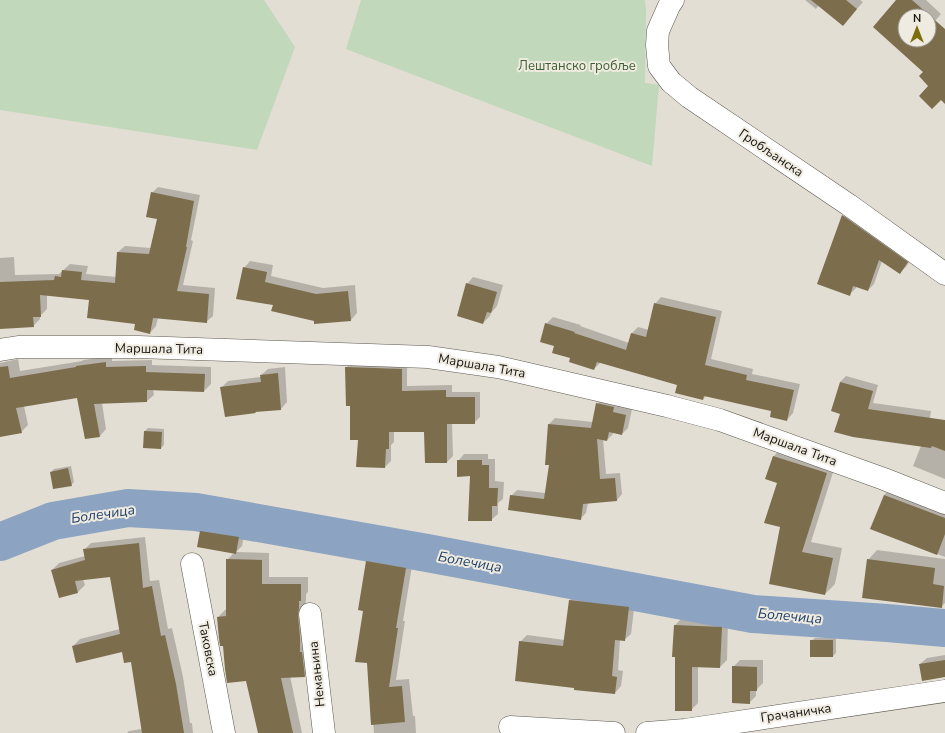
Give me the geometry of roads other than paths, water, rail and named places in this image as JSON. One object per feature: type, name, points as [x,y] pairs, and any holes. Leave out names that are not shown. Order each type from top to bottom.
[{"type":"street","name":"Гробљанска","points":[[670,2],[658,32],[657,45],[659,66],[671,82],[689,97],[849,205],[945,274]]},
{"type":"street","name":"Маршала Тита","points":[[0,350],[18,347],[154,348],[428,357],[498,366],[660,404],[720,420],[884,479],[945,503]]},
{"type":"street","name":"Таковска","points":[[192,564],[224,733]]},
{"type":"street","name":"Немањина","points":[[310,614],[324,733]]},
{"type":"street","name":"Грачаничка","points":[[647,733],[685,730],[945,692]]},
{"type":"street","points":[[510,727],[614,733]]},
{"type":"waterway","name":"Болечица","points":[[0,542],[53,521],[128,508],[196,512],[427,553],[753,614],[945,628]]},
{"type":"park label","name":"Лештанско гробље","points":[[577,66]]}]
